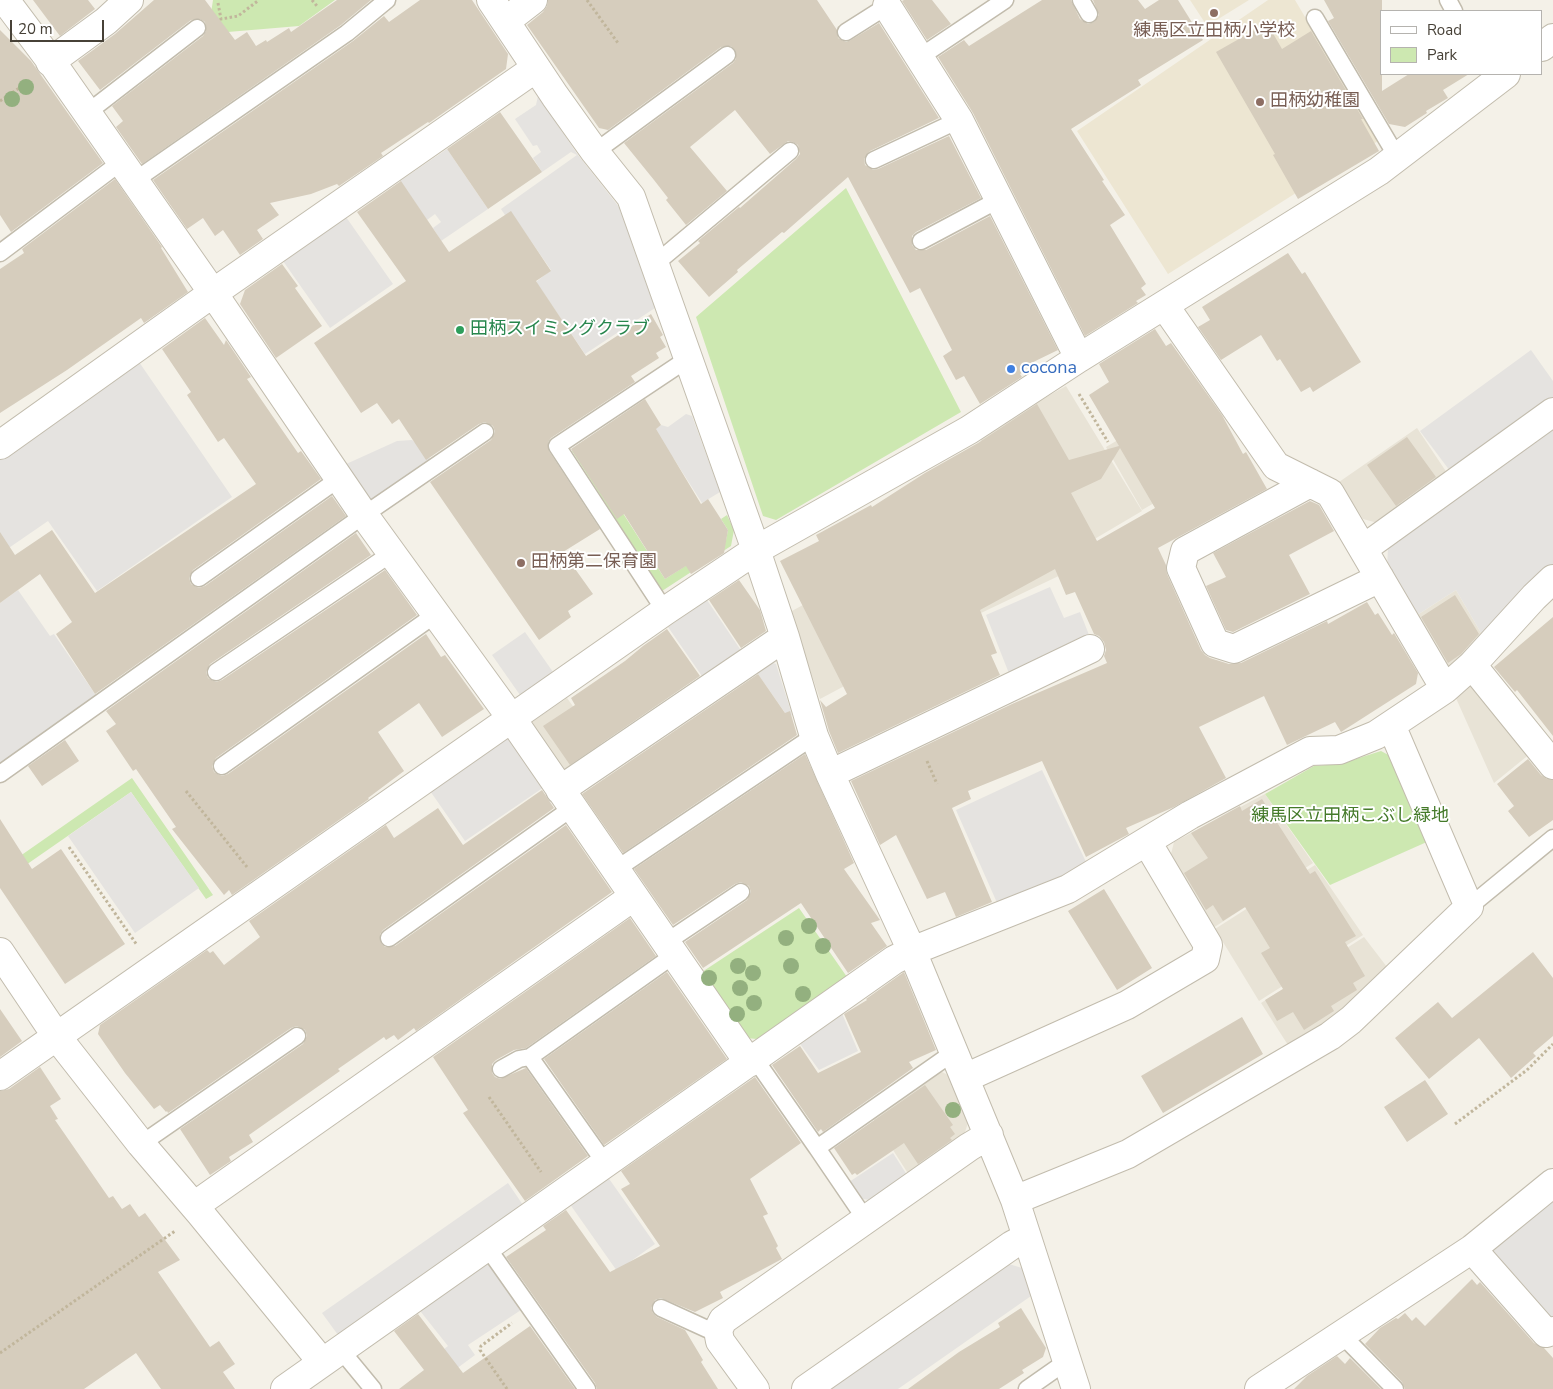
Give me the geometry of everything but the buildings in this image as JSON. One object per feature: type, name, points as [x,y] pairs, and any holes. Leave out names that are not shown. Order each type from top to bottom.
[{"type":"street","points":[[50,62],[106,21],[129,0]]},
{"type":"street","points":[[533,0],[498,10],[595,152],[631,197],[756,550],[785,637],[814,736],[912,951],[1015,1200],[1076,1389]]},
{"type":"street","points":[[4,3],[87,113],[213,293],[364,515],[512,719],[669,949],[752,1061]]},
{"type":"street","points":[[887,6],[959,120],[1000,199],[1071,363]]},
{"type":"street","points":[[1543,46],[1553,38]]},
{"type":"street","points":[[0,445],[213,293],[536,68]]},
{"type":"street","points":[[0,1076],[665,611],[756,550],[969,430],[1071,363],[1379,171],[1497,77]]},
{"type":"street","points":[[1164,305],[1276,466],[1330,493],[1445,689]]},
{"type":"street","points":[[1363,549],[1553,412]]},
{"type":"street","points":[[1310,483],[1186,551],[1181,568],[1215,643],[1234,649],[1380,578]]},
{"type":"street","points":[[285,1389],[323,1368],[487,1247],[894,960],[912,951],[1068,889],[1190,815],[1310,751],[1339,750],[1376,736],[1445,689],[1472,665],[1551,584]]},
{"type":"street","points":[[566,799],[785,637]]},
{"type":"street","points":[[830,774],[1090,649]]},
{"type":"street","points":[[1472,665],[1553,765]]},
{"type":"street","points":[[1015,1200],[1128,1154],[1330,1036],[1361,1010],[1469,906],[1391,725]]},
{"type":"street","points":[[965,1078],[1128,1005],[1205,959],[1208,945],[1147,842]]},
{"type":"street","points":[[197,1210],[633,897]]},
{"type":"street","points":[[0,952],[57,1036],[141,1144],[197,1210],[323,1368]]},
{"type":"street","points":[[755,1389],[720,1341],[718,1330],[722,1320],[988,1135]]},
{"type":"street","points":[[1259,1389],[1472,1249],[1553,1183]]},
{"type":"street","points":[[806,1389],[1012,1245],[1027,1237]]},
{"type":"street","points":[[1472,1249],[1546,1333],[1553,1331]]},
{"type":"lane","points":[[0,253],[347,32],[387,0]]},
{"type":"lane","points":[[920,57],[1005,0]]},
{"type":"lane","points":[[846,32],[887,6]]},
{"type":"lane","points":[[1315,18],[1396,157]]},
{"type":"lane","points":[[87,113],[197,28]]},
{"type":"lane","points":[[595,152],[726,55]]},
{"type":"lane","points":[[874,160],[959,120]]},
{"type":"lane","points":[[656,264],[790,151]]},
{"type":"lane","points":[[921,241],[1000,199]]},
{"type":"lane","points":[[665,611],[557,446],[689,358]]},
{"type":"lane","points":[[0,774],[364,515],[485,432]]},
{"type":"lane","points":[[200,578],[340,478]]},
{"type":"lane","points":[[216,672],[392,553]]},
{"type":"lane","points":[[222,766],[436,614]]},
{"type":"lane","points":[[615,870],[814,736]]},
{"type":"lane","points":[[389,938],[566,799]]},
{"type":"lane","points":[[1469,906],[1553,838]]},
{"type":"lane","points":[[501,1069],[519,1059],[530,1057],[740,892]]},
{"type":"lane","points":[[141,1144],[297,1036]]},
{"type":"lane","points":[[817,1148],[954,1052]]},
{"type":"lane","points":[[530,1057],[605,1163]]},
{"type":"lane","points":[[752,1061],[817,1148],[866,1220]]},
{"type":"lane","points":[[487,1247],[587,1389]]},
{"type":"lane","points":[[661,1308],[707,1329],[718,1330]]},
{"type":"lane","points":[[1342,1335],[1395,1389]]},
{"type":"lane","points":[[1027,1389],[1067,1361]]},
{"type":"lane","points":[[323,1368],[373,1389]]},
{"type":"path","points":[[218,3],[221,19],[238,16],[259,0]]},
{"type":"path","points":[[312,0],[316,6]]},
{"type":"path","points":[[587,0],[618,43]]},
{"type":"path","points":[[1071,363],[1108,442]]},
{"type":"path","points":[[186,791],[265,891]]},
{"type":"path","points":[[69,847],[138,946],[145,944]]},
{"type":"path","points":[[1455,1124],[1527,1070],[1553,1044]]},
{"type":"path","points":[[489,1097],[558,1197]]},
{"type":"path","points":[[0,1353],[197,1210]]},
{"type":"path","points":[[507,1389],[480,1350],[481,1346],[531,1309]]},
{"type":"shaded area","name":"練馬区立田柄小学校","points":[[1190,0],[1249,0],[1207,26]]},
{"type":"shaded area","points":[[1268,0],[1295,0],[1378,141],[1168,274],[1077,131]]},
{"type":"shaded area","points":[[538,96],[578,155],[619,207],[655,308],[585,354],[536,282],[551,270],[517,221],[511,224],[501,209],[577,155],[571,152],[542,172],[533,158],[541,152],[537,145],[533,146],[515,119],[536,105]]},
{"type":"shaded area","points":[[447,149],[488,209],[441,241],[433,228],[441,222],[435,214],[427,220],[400,181]]},
{"type":"shaded area","points":[[346,217],[393,284],[330,328],[283,261]]},
{"type":"shaded area","points":[[1531,350],[1553,381],[1553,397],[1450,471],[1420,431]]},
{"type":"shaded area","points":[[139,362],[232,497],[97,591],[48,521],[0,554],[0,459]]},
{"type":"shaded area","points":[[1066,386],[1142,511],[1059,560],[1067,572],[981,613],[820,699],[790,612],[872,568],[1010,489],[978,435]]},
{"type":"shaded area","points":[[686,414],[692,416],[720,492],[702,503],[674,459],[633,443],[661,425],[668,427]]},
{"type":"shaded area","points":[[1150,421],[1187,484],[1142,510],[1106,447]]},
{"type":"shaded area","points":[[1417,428],[1447,473],[1378,523],[1363,519],[1339,482]]},
{"type":"shaded area","points":[[1553,430],[1553,567],[1484,638],[1456,590],[1414,617],[1387,568],[1388,548]]},
{"type":"shaded area","points":[[412,440],[421,446],[433,463],[373,506],[344,465],[397,441]]},
{"type":"shaded area","points":[[1050,587],[1064,618],[1080,612],[1091,640],[1010,676],[986,615]]},
{"type":"shaded area","points":[[18,590],[50,636],[54,634],[97,697],[0,763],[0,603]]},
{"type":"shaded area","points":[[1456,590],[1484,638],[1452,670],[1446,668],[1414,617]]},
{"type":"shaded area","points":[[707,600],[742,652],[704,679],[668,627]]},
{"type":"shaded area","points":[[525,632],[553,672],[520,695],[492,655]]},
{"type":"shaded area","points":[[767,661],[776,664],[792,715],[788,717],[755,670]]},
{"type":"shaded area","points":[[1470,684],[1531,753],[1494,783],[1455,696]]},
{"type":"shaded area","points":[[567,698],[604,749],[560,774],[531,733],[532,722]]},
{"type":"shaded area","points":[[511,732],[547,785],[465,841],[428,788]]},
{"type":"shaded area","points":[[1042,770],[1087,864],[1061,880],[998,905],[956,810]]},
{"type":"shaded area","points":[[131,792],[199,888],[135,933],[68,836]]},
{"type":"shaded area","points":[[1265,794],[1313,863],[1213,928],[1171,854],[1174,842]]},
{"type":"shaded area","points":[[1315,865],[1363,935],[1259,1001],[1215,929]]},
{"type":"shaded area","points":[[1364,937],[1387,967],[1326,1023],[1288,1045],[1261,1003]]},
{"type":"shaded area","points":[[841,1011],[858,1051],[819,1070],[798,1041]]},
{"type":"shaded area","points":[[940,1071],[948,1075],[969,1120],[964,1135],[909,1175],[872,1117]]},
{"type":"shaded area","points":[[893,1153],[907,1175],[870,1200],[856,1198],[846,1184]]},
{"type":"shaded area","points":[[605,1173],[655,1244],[617,1271],[567,1200]]},
{"type":"shaded area","points":[[508,1183],[523,1205],[338,1335],[322,1313]]},
{"type":"shaded area","points":[[1553,1201],[1553,1317],[1547,1317],[1489,1249]]},
{"type":"shaded area","points":[[480,1262],[491,1265],[521,1310],[468,1345],[475,1355],[444,1378],[430,1360],[448,1346],[417,1307]]},
{"type":"shaded area","points":[[1009,1264],[1022,1268],[1031,1296],[898,1389],[828,1389]]},
{"type":"green space","points":[[213,0],[335,0],[299,26],[216,33],[209,26]]},
{"type":"green space","points":[[846,188],[961,412],[776,520],[763,516],[696,317]]},
{"type":"green space","points":[[580,446],[665,579],[726,540],[728,530],[721,519],[727,515],[734,530],[731,546],[662,591],[572,451]]},
{"type":"green space","name":"練馬区立田柄こぶし緑地","points":[[1381,751],[1394,758],[1429,841],[1330,885],[1265,794],[1314,766],[1340,764]]},
{"type":"green space","points":[[132,778],[213,895],[206,899],[131,792],[0,883],[0,870]]},
{"type":"green space","points":[[799,908],[847,977],[757,1039],[746,1038],[702,972]]},
{"type":"place","name":"練馬区立田柄小学校","points":[[1214,13]]},
{"type":"place","name":"田柄幼稚園","points":[[1260,102]]},
{"type":"place","name":"田柄スイミングクラブ","points":[[460,330]]},
{"type":"place","name":"cocona","points":[[1011,369]]},
{"type":"place","name":"田柄第二保育園","points":[[521,563]]}]
